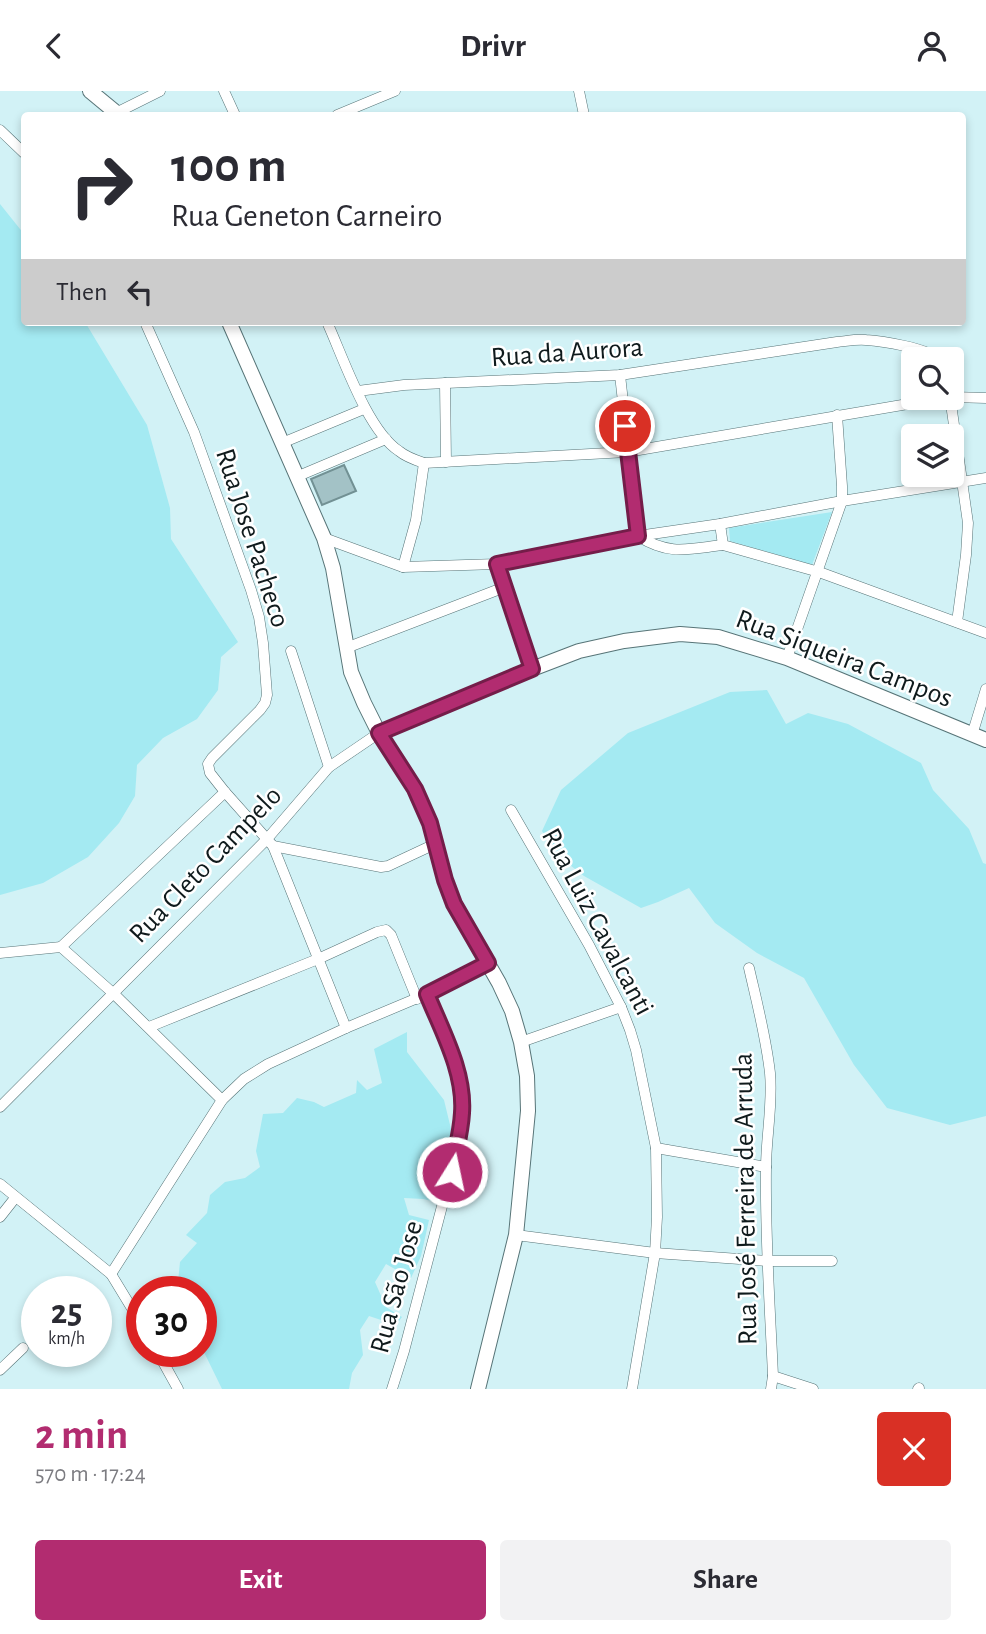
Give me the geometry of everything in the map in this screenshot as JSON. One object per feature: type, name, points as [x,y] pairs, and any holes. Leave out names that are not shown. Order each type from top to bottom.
[{"type":"main road","points":[[90,91],[116,112]]},
{"type":"main road","points":[[231,326],[324,538],[351,672],[379,733],[415,789],[430,823],[454,904],[512,1011],[522,1042],[528,1111],[516,1235],[478,1389]]},
{"type":"main road","name":"Rua Siqueira Campos","points":[[379,733],[579,651],[624,641],[680,634],[719,637],[787,658],[979,737]]},
{"type":"street","points":[[122,112],[160,91]]},
{"type":"street","points":[[224,91],[234,112]]},
{"type":"street","points":[[344,112],[395,91]]},
{"type":"street","points":[[579,91],[583,112]]},
{"type":"street","points":[[0,130],[21,150]]},
{"type":"street","name":"Rua Jose Pacheco","points":[[147,326],[194,432],[259,617],[267,695],[265,703],[208,764],[210,773],[225,792]]},
{"type":"street","points":[[329,326],[364,408],[397,450],[424,463],[627,452],[901,405]]},
{"type":"street","name":"Rua da Aurora","points":[[358,391],[404,385],[620,375],[865,339],[908,347]]},
{"type":"street","points":[[620,375],[638,536],[661,549],[723,545],[818,572],[986,633]]},
{"type":"street","points":[[445,383],[446,462]]},
{"type":"street","points":[[964,397],[986,398]]},
{"type":"street","points":[[282,443],[364,408]]},
{"type":"street","points":[[787,658],[842,501],[837,415]]},
{"type":"street","points":[[296,477],[386,439]]},
{"type":"street","points":[[403,567],[416,520],[424,463]]},
{"type":"street","points":[[964,481],[986,478]]},
{"type":"street","points":[[324,538],[403,567],[497,564],[638,536],[927,487]]},
{"type":"street","points":[[957,622],[968,523],[964,487]]},
{"type":"street","points":[[720,524],[723,545]]},
{"type":"street","points":[[497,564],[532,669]]},
{"type":"street","points":[[346,648],[505,587]]},
{"type":"street","points":[[291,651],[329,767]]},
{"type":"street","points":[[979,737],[986,689]]},
{"type":"street","name":"Rua Cleto Campelo","points":[[0,1107],[270,842],[329,767],[379,733]]},
{"type":"street","points":[[0,953],[61,947],[225,792],[270,842],[346,1028]]},
{"type":"street","name":"Rua Luiz Cavalcanti","points":[[511,810],[590,944],[621,1007],[635,1050],[656,1148],[655,1253],[632,1389]]},
{"type":"street","points":[[270,842],[381,867],[435,844]]},
{"type":"street","points":[[149,1027],[387,930],[417,999]]},
{"type":"street","points":[[61,947],[149,1027],[222,1100]]},
{"type":"street","points":[[111,1274],[222,1100],[244,1079],[268,1064],[417,999],[488,963]]},
{"type":"street","name":"Rua José Ferreira de Arruda","points":[[749,968],[770,1075],[766,1167],[767,1261],[773,1376],[771,1389]]},
{"type":"street","name":"Rua São Jose","points":[[392,1389],[452,1172],[462,1114],[459,1081],[453,1060],[427,994]]},
{"type":"street","points":[[522,1042],[621,1007]]},
{"type":"street","points":[[656,1148],[766,1167]]},
{"type":"street","points":[[0,1184],[111,1274],[126,1299]]},
{"type":"street","points":[[0,1217],[15,1198]]},
{"type":"street","points":[[516,1235],[655,1253],[767,1261],[832,1261]]},
{"type":"street","points":[[0,1370],[21,1350]]},
{"type":"street","points":[[166,1367],[178,1389]]},
{"type":"street","points":[[773,1376],[813,1389]]},
{"type":"shaded area","points":[[0,204],[21,230],[21,326],[87,326],[147,425],[170,508],[171,539],[238,642],[221,657],[218,690],[197,719],[163,738],[137,765],[135,796],[119,823],[88,857],[43,883],[0,895]]},
{"type":"shaded area","points":[[832,512],[812,565],[730,541],[729,528]]},
{"type":"shaded area","points":[[767,690],[786,724],[808,713],[848,724],[921,763],[933,790],[969,829],[983,863],[986,864],[986,1116],[950,1125],[887,1108],[854,1065],[804,978],[757,953],[715,923],[689,888],[641,908],[584,876],[557,855],[542,831],[561,790],[628,733],[730,692]]},
{"type":"shaded area","points":[[407,1032],[407,1052],[444,1100],[451,1129],[449,1150],[436,1202],[404,1198],[409,1215],[429,1220],[421,1256],[411,1278],[386,1264],[375,1282],[386,1307],[402,1317],[396,1325],[369,1316],[360,1330],[363,1355],[352,1373],[349,1389],[222,1389],[211,1367],[217,1367],[217,1276],[179,1276],[180,1262],[197,1243],[186,1235],[207,1213],[210,1195],[225,1182],[245,1178],[260,1167],[256,1151],[263,1114],[283,1113],[297,1098],[324,1107],[356,1093],[357,1080],[367,1090],[382,1083],[374,1049]]},
{"type":"building","points":[[344,465],[356,491],[322,505],[311,479]]},
{"type":"route","points":[[452,1172],[462,1099],[453,1060],[427,994],[488,963],[454,904],[430,823],[415,789],[379,733],[532,669],[497,564],[638,536],[625,426]]}]
